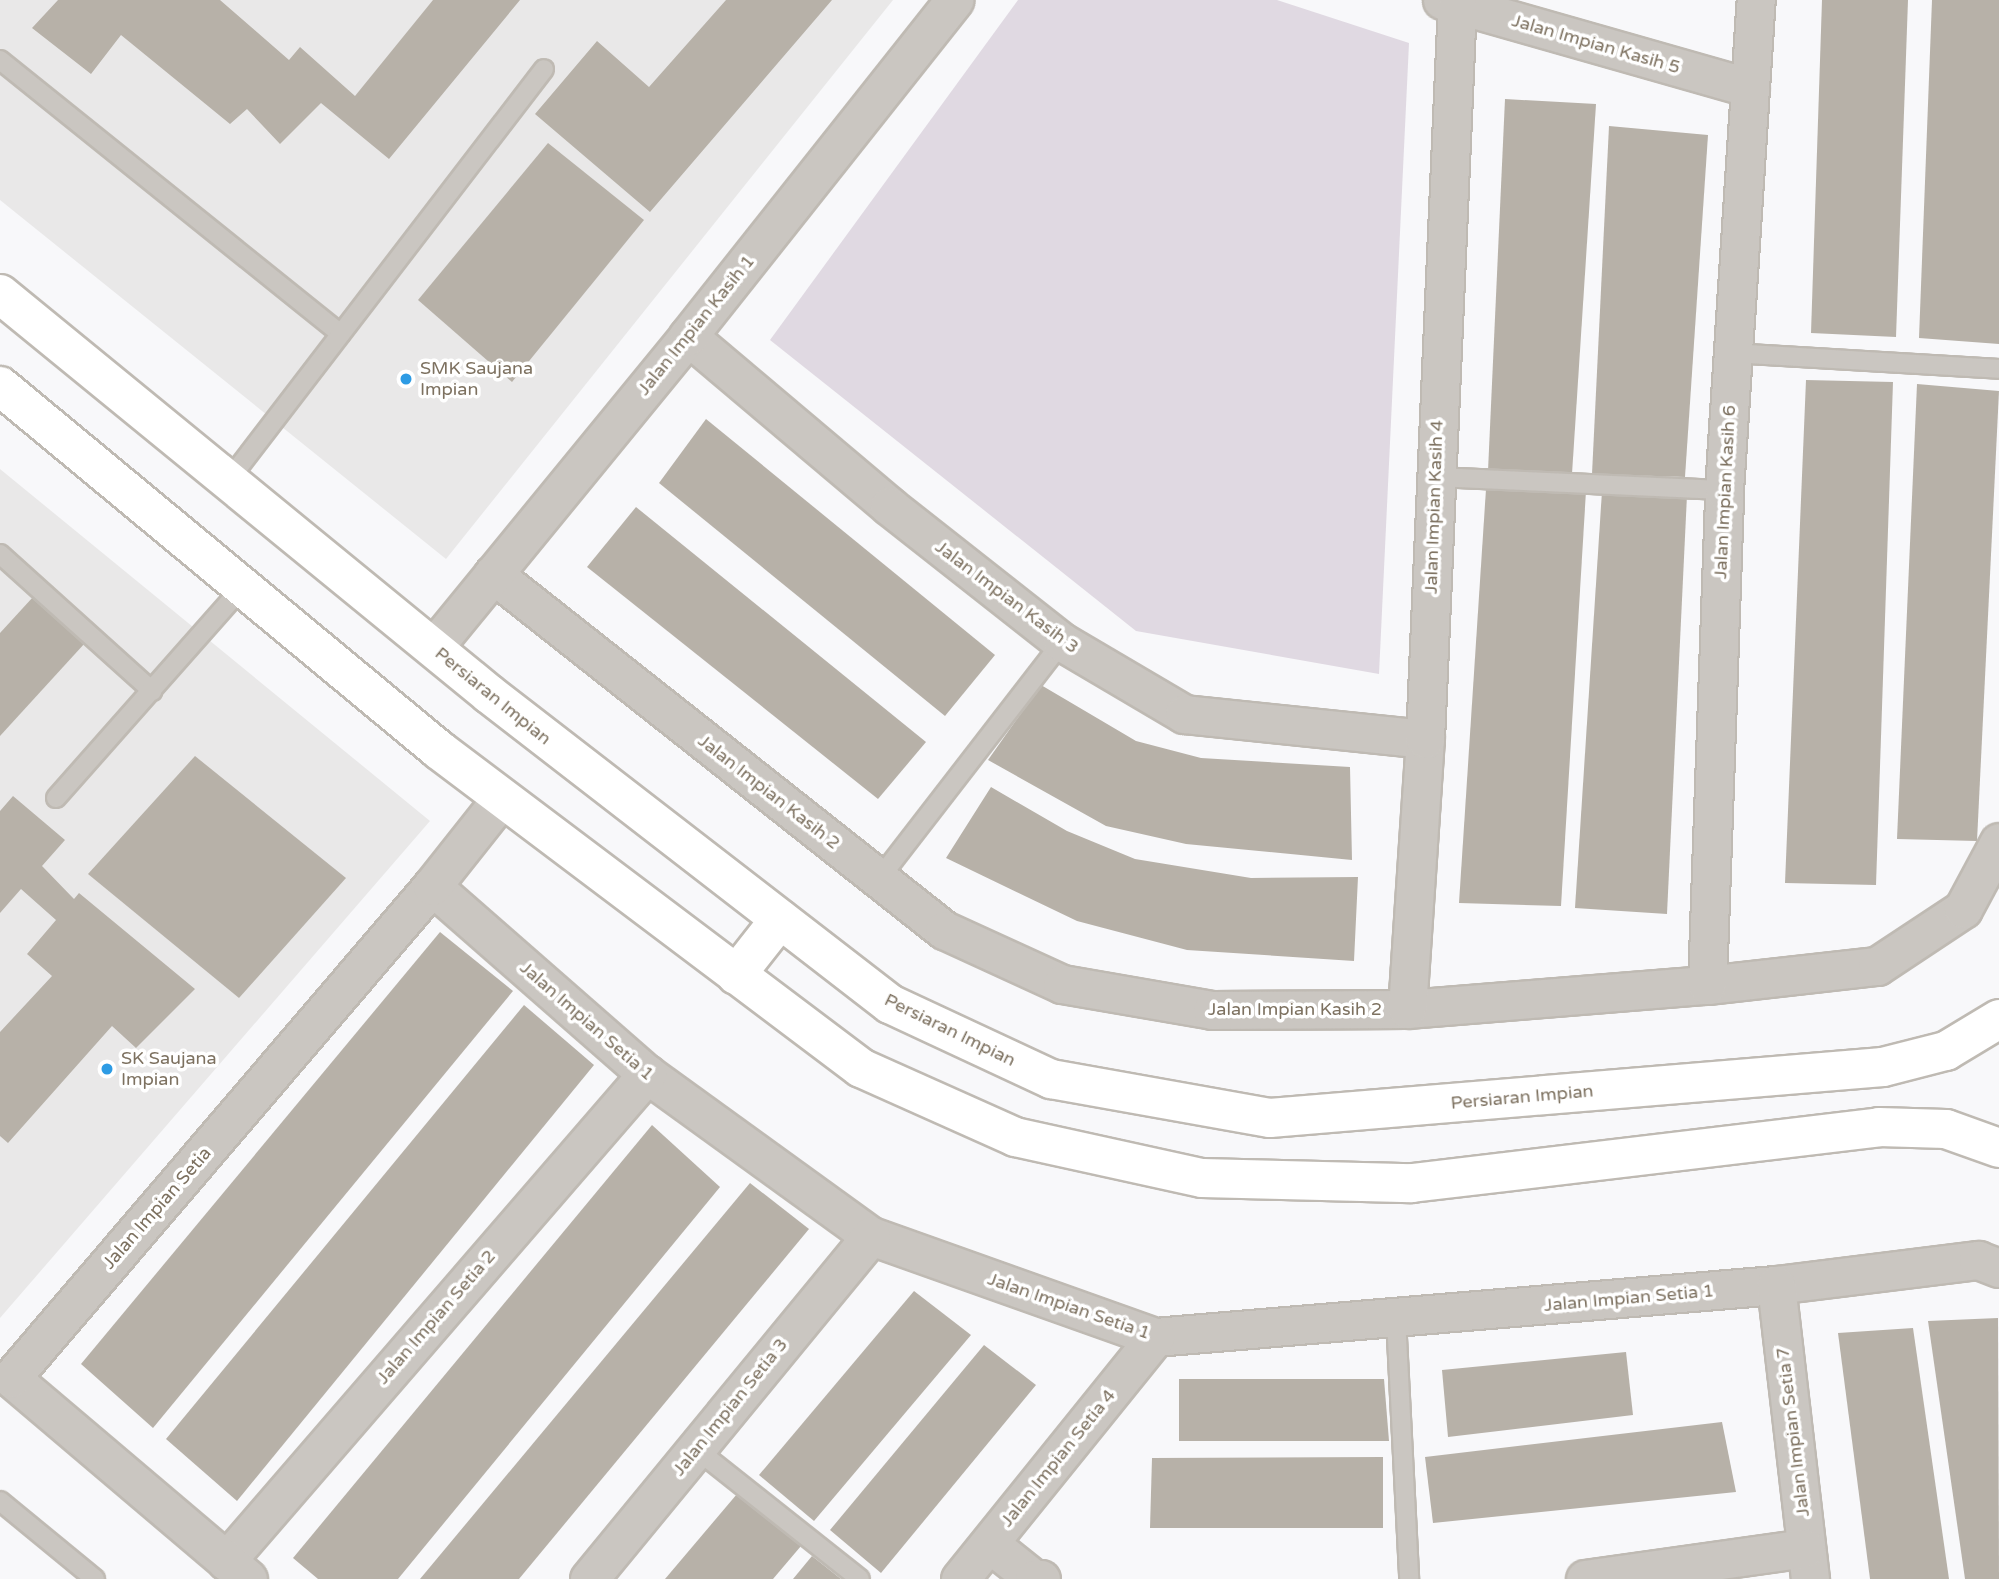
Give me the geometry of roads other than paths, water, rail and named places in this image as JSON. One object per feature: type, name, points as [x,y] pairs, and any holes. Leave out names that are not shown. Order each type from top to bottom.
[{"type":"street","name":"Jalan Impian Kasih 1","points":[[433,648],[688,336],[954,0]]},
{"type":"street","name":"Jalan Impian Kasih 6","points":[[1707,985],[1724,490],[1756,0]]},
{"type":"street","name":"Jalan Impian Kasih 5","points":[[1449,2],[1750,88]]},
{"type":"street","name":"Jalan Impian Kasih 4","points":[[1407,1009],[1425,739],[1449,2]]},
{"type":"street","name":"Persiaran Impian","points":[[0,294],[433,648],[890,1004],[1051,1079],[1270,1118],[1883,1067],[1946,1051],[1999,1019]]},
{"type":"street","name":"Jalan Impian Kasih 3","points":[[688,336],[889,506],[1062,642],[1184,714],[1425,739]]},
{"type":"street","points":[[0,386],[501,799],[861,1068],[1015,1137],[1202,1178],[1412,1183],[1879,1128],[1946,1129],[1999,1148]]},
{"type":"street","name":"Jalan Impian Kasih 2","points":[[493,574],[944,930],[1062,984],[1212,1010],[1407,1009],[1707,985],[1877,966],[1963,909],[1999,842]]},
{"type":"street","name":"Jalan Impian Setia","points":[[237,1570],[11,1378],[432,886],[501,799]]},
{"type":"street","name":"Jalan Impian Setia 1","points":[[432,886],[647,1074],[871,1236],[1155,1337],[1776,1285],[1978,1260],[1999,1268]]},
{"type":"street","points":[[736,975],[780,919]]},
{"type":"street","name":"Jalan Impian Setia 2","points":[[237,1570],[647,1074]]},
{"type":"street","name":"Jalan Impian Setia 3","points":[[589,1579],[871,1236]]},
{"type":"street","name":"Jalan Impian Setia 7","points":[[1776,1285],[1808,1563]]},
{"type":"street","name":"Jalan Impian Setia 4","points":[[960,1579],[1155,1337]]},
{"type":"street","points":[[990,1544],[1034,1578],[1041,1579]]},
{"type":"street","points":[[1585,1579],[1808,1563]]},
{"type":"lane","points":[[0,60],[341,334]]},
{"type":"lane","points":[[228,481],[544,69]]},
{"type":"lane","points":[[1732,353],[1999,369]]},
{"type":"lane","points":[[1434,477],[1724,490]]},
{"type":"lane","points":[[0,554],[152,691]]},
{"type":"lane","points":[[56,798],[243,587]]},
{"type":"lane","points":[[879,880],[1062,642]]},
{"type":"lane","points":[[1396,1318],[1409,1579]]},
{"type":"lane","points":[[696,1449],[860,1579]]},
{"type":"lane","points":[[0,1501],[95,1579]]},
{"type":"place","name":"SMK Saujana Impian","points":[[406,379]]},
{"type":"place","name":"SK Saujana Impian","points":[[107,1069]]}]
